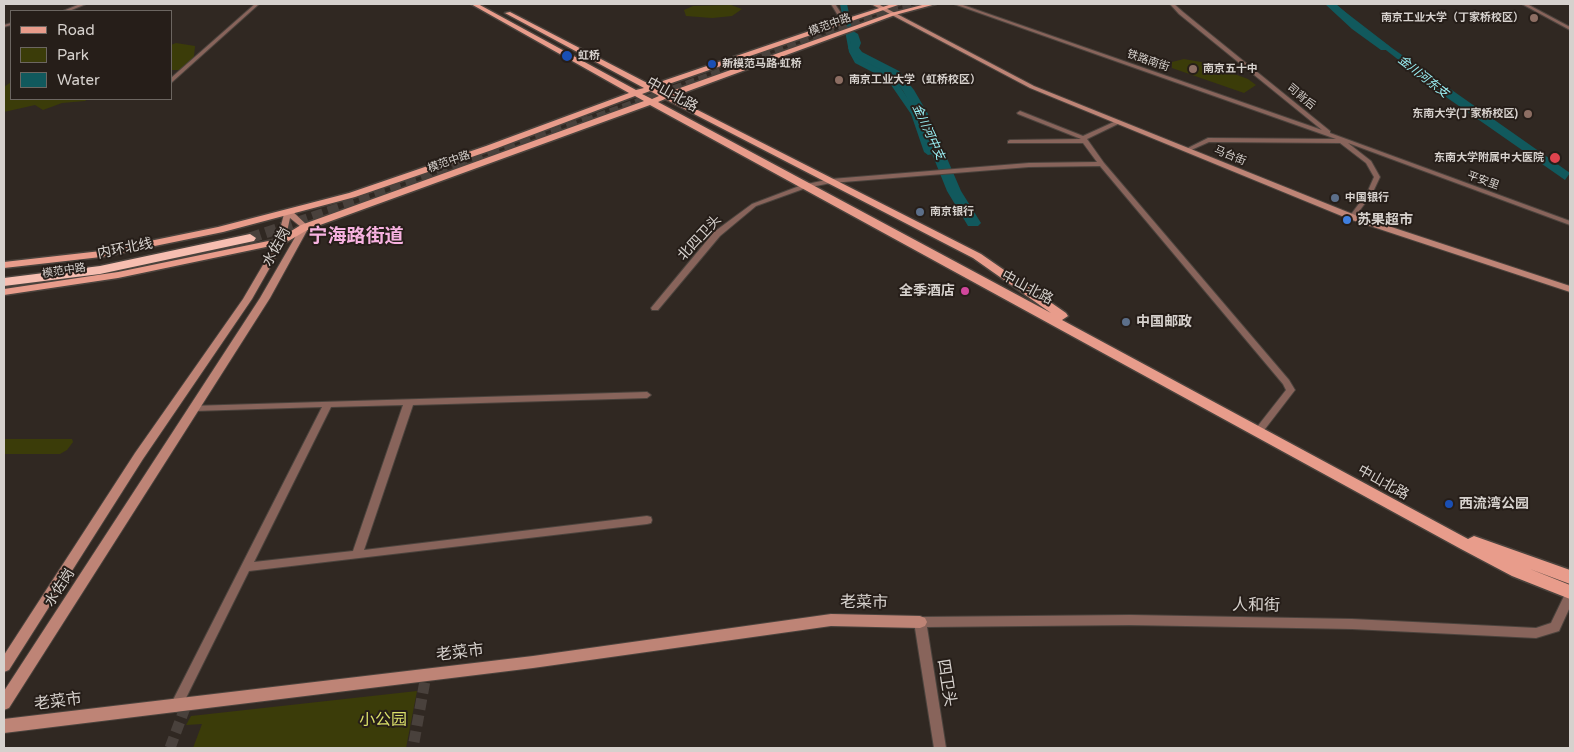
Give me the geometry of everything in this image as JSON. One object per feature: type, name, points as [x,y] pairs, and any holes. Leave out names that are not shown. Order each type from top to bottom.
[{"type":"highway","name":"内环北线","points":[[4,274],[65,268],[248,235],[100,270],[4,282]]},
{"type":"main road","name":"中山北路","points":[[474,4],[804,186],[1072,328],[1466,545],[1518,571],[1570,593]]},
{"type":"main road","name":"模范中路","points":[[4,265],[101,254],[219,230],[352,195],[427,170],[650,88],[881,8],[898,4]]},
{"type":"main road","name":"模范中路","points":[[4,292],[118,275],[280,242],[305,227],[893,14],[933,4]]},
{"type":"main road","name":"中山北路","points":[[500,8],[665,96],[977,256],[1075,325],[1468,540],[1570,576]]},
{"type":"street","points":[[68,10],[84,4]]},
{"type":"street","points":[[172,80],[257,4]]},
{"type":"street","points":[[833,4],[844,21]]},
{"type":"street","name":"马台街","points":[[874,4],[1032,87],[1352,217],[1570,289]]},
{"type":"street","name":"铁路南街","points":[[956,4],[1333,136]]},
{"type":"street","name":"司背后","points":[[1172,4],[1333,136],[1369,162],[1377,178],[1370,193],[1352,217]]},
{"type":"street","points":[[1524,4],[1570,29]]},
{"type":"street","points":[[1020,113],[1084,140],[1102,164],[1286,382],[1290,390],[1262,427]]},
{"type":"street","points":[[1010,142],[1084,140],[1118,122]]},
{"type":"street","name":"平安里","points":[[1333,136],[1570,223]]},
{"type":"street","points":[[1187,150],[1208,140],[1340,141]]},
{"type":"street","name":"北四卫头","points":[[655,308],[717,234],[754,205],[804,186],[830,181],[974,169],[1029,165],[1102,164]]},
{"type":"street","name":"水佐岗","points":[[4,666],[139,456],[247,299],[280,242],[288,212],[305,227],[265,298],[4,703]]},
{"type":"street","points":[[194,408],[646,395]]},
{"type":"street","points":[[357,555],[409,402]]},
{"type":"street","points":[[176,706],[328,404]]},
{"type":"street","points":[[246,567],[647,520]]},
{"type":"street","name":"人和街","points":[[920,622],[1130,620],[1314,623],[1536,633],[1555,627],[1570,593]]},
{"type":"street","name":"老菜市","points":[[4,726],[533,662],[831,620],[920,622]]},
{"type":"street","name":"四卫头","points":[[920,622],[940,748]]},
{"type":"green space","points":[[731,5],[742,9],[732,16],[712,18],[686,16],[684,10],[693,6]]},
{"type":"green space","points":[[176,43],[195,46],[192,63],[179,70],[172,70],[172,45]]},
{"type":"green space","points":[[1184,59],[1201,62],[1248,79],[1256,85],[1244,93],[1172,68],[1172,62]]},
{"type":"green space","points":[[10,83],[10,100],[86,100],[62,103],[43,110],[35,105],[4,112],[4,87]]},
{"type":"green space","points":[[4,439],[72,439],[73,442],[67,450],[60,454],[4,454]]},
{"type":"green space","name":"小公园","points":[[417,691],[406,748],[193,748],[202,724],[186,725],[191,716]]},
{"type":"water","points":[[840,4],[847,4],[857,50],[865,58],[884,69],[894,78],[916,110],[930,139],[933,154],[928,155],[924,152],[911,114],[891,85],[884,78],[855,63],[849,52]]},
{"type":"water","points":[[1327,4],[1335,4],[1392,48],[1570,173],[1565,180],[1446,97]]},
{"type":"waterway","name":"金川河东支","points":[[1330,4],[1356,27],[1385,48]]},
{"type":"waterway","name":"金川河中支","points":[[853,34],[856,43],[853,48],[858,54],[895,73],[908,90],[922,114],[954,191],[973,223]]},
{"type":"tunnel","points":[[585,122],[885,13],[922,4]]},
{"type":"tunnel","points":[[490,157],[589,121]]},
{"type":"tunnel","points":[[456,164],[500,147]]},
{"type":"tunnel","points":[[250,238],[469,165]]},
{"type":"tunnel","points":[[414,742],[426,675]]},
{"type":"tunnel","points":[[170,748],[186,705]]},
{"type":"place","name":"南京工业大学（丁家桥校区）","points":[[1534,18]]},
{"type":"place","name":"虹桥","points":[[567,56]]},
{"type":"place","name":"新模范马路·虹桥","points":[[712,64]]},
{"type":"place","name":"南京五十中","points":[[1193,69]]},
{"type":"place","name":"南京工业大学（虹桥校区）","points":[[839,80]]},
{"type":"place","name":"东南大学(丁家桥校区)","points":[[1528,114]]},
{"type":"place","name":"东南大学附属中大医院","points":[[1555,158]]},
{"type":"place","name":"中国银行","points":[[1335,198]]},
{"type":"place","name":"南京银行","points":[[920,212]]},
{"type":"place","name":"苏果超市","points":[[1347,220]]},
{"type":"place","name":"全季酒店","points":[[965,291]]},
{"type":"place","name":"中国邮政","points":[[1126,322]]},
{"type":"place","name":"西流湾公园","points":[[1449,504]]},
{"type":"district","name":"宁海路街道","points":[[356,237]]}]
